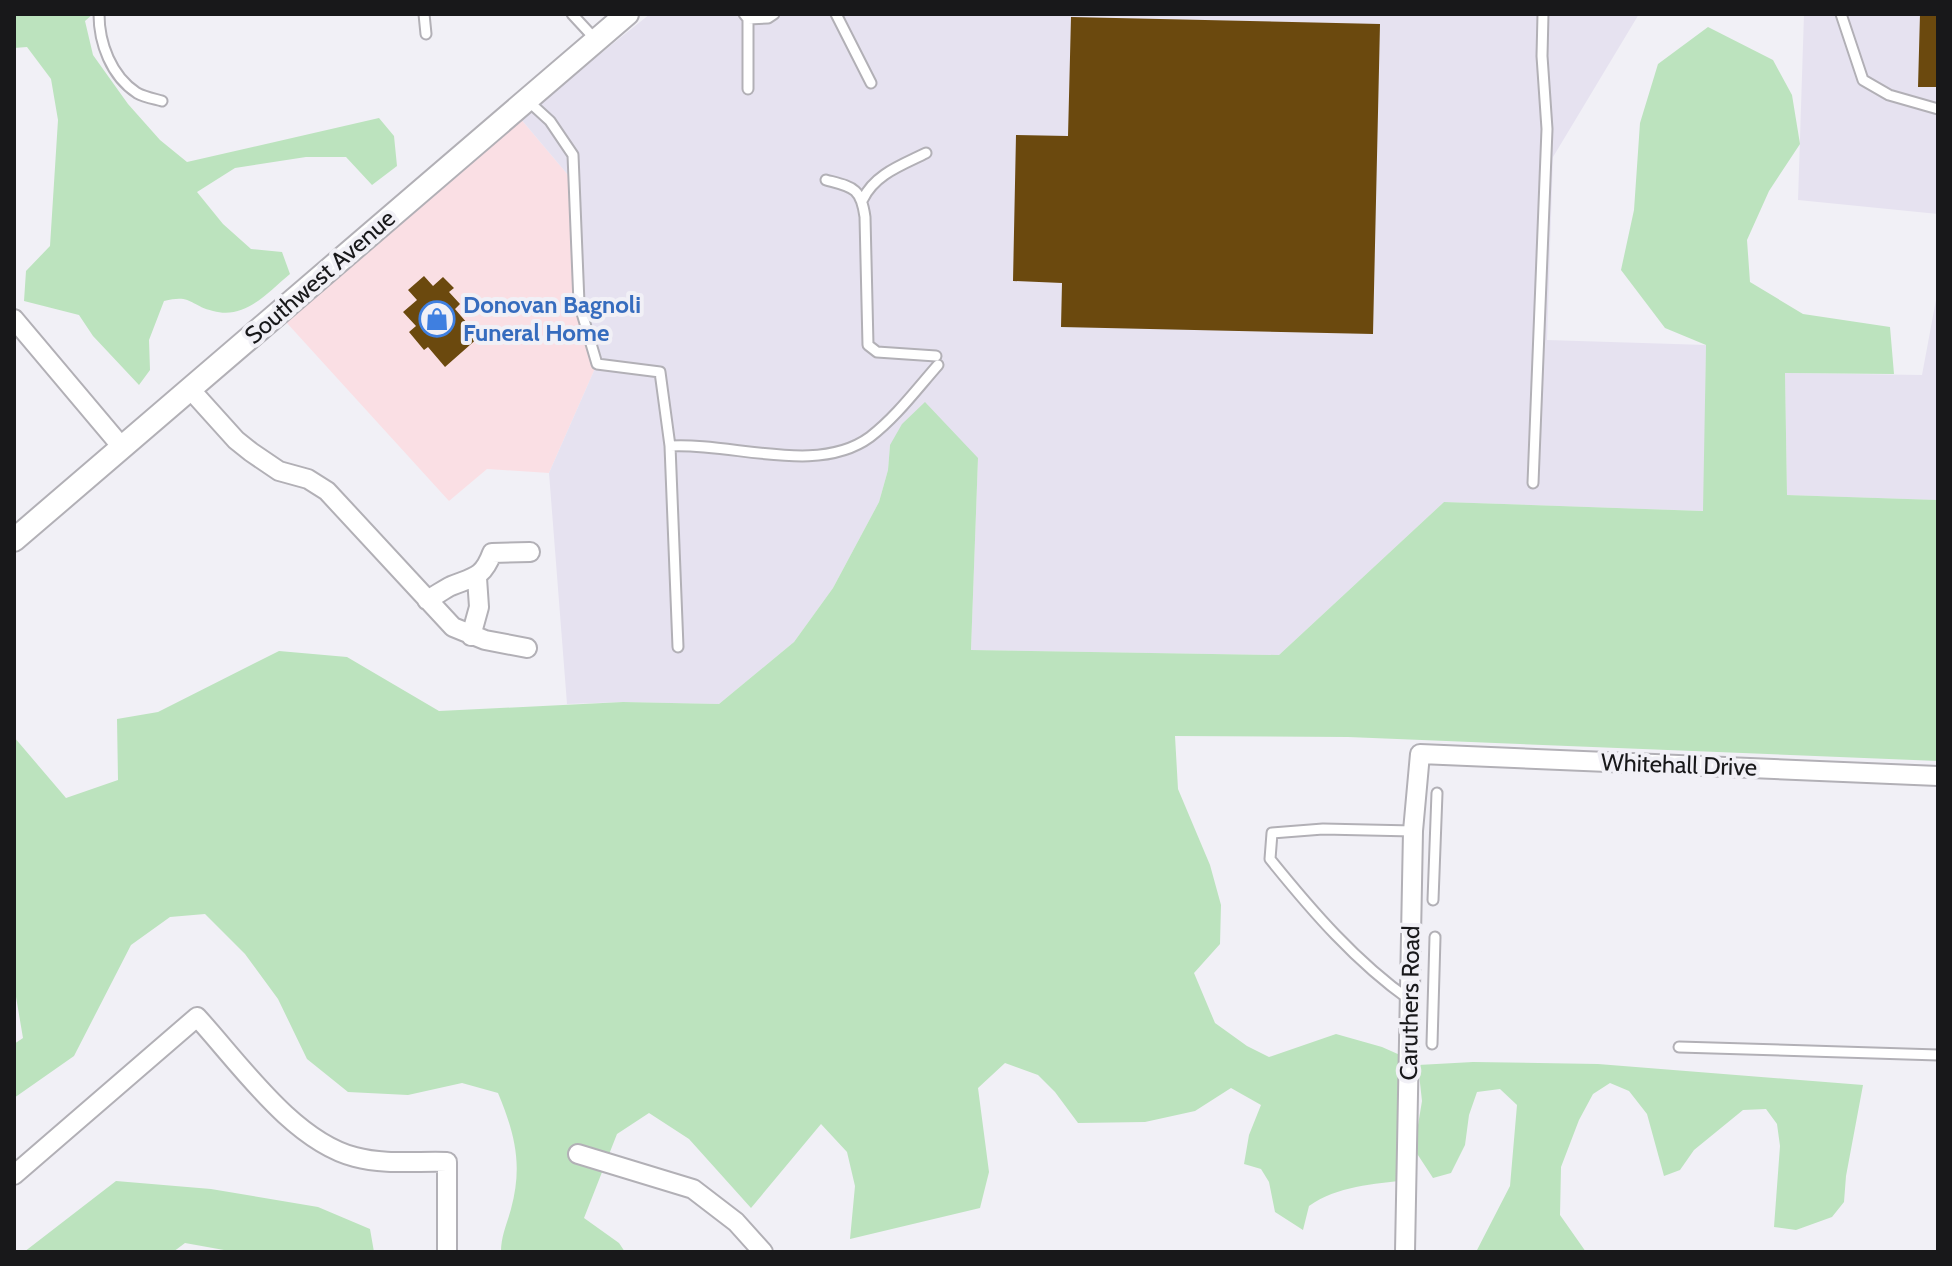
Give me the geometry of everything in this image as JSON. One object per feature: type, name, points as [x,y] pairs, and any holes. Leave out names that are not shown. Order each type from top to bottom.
[{"type":"street","name":"Southwest Avenue","points":[[14,540],[627,14]]},
{"type":"street","points":[[14,319],[121,446]]},
{"type":"street","points":[[190,389],[236,440],[251,452],[279,471],[308,479],[327,491],[453,627],[471,636],[527,648]]},
{"type":"street","points":[[427,600],[449,587],[477,578],[492,553],[530,552]]},
{"type":"street","points":[[471,636],[479,607],[477,578]]},
{"type":"street","name":"Whitehall Drive","points":[[1420,754],[1938,776]]},
{"type":"street","name":"Caruthers Road","points":[[1405,1252],[1413,831],[1420,754]]},
{"type":"street","points":[[14,1175],[197,1017],[295,1125],[319,1143],[356,1158],[447,1162],[447,1252]]},
{"type":"street","points":[[578,1154],[693,1189],[736,1222],[763,1252]]},
{"type":"lane","points":[[99,14],[101,44],[117,74],[138,94],[162,101]]},
{"type":"lane","points":[[424,14],[426,34]]},
{"type":"lane","points":[[572,14],[596,40]]},
{"type":"lane","points":[[748,89],[746,17],[768,18],[774,14]]},
{"type":"lane","points":[[836,14],[871,83]]},
{"type":"lane","points":[[1533,483],[1547,129],[1542,56],[1543,14]]},
{"type":"lane","points":[[1841,14],[1863,80],[1889,95],[1938,109]]},
{"type":"lane","points":[[527,100],[550,121],[573,155],[579,303],[597,364],[660,372],[670,446],[678,647]]},
{"type":"lane","points":[[670,446],[693,445],[823,456],[844,451],[868,439],[893,417],[937,361],[877,352],[868,345],[863,199],[869,186],[883,175],[926,153]]},
{"type":"lane","points":[[826,180],[853,188],[863,199]]},
{"type":"lane","points":[[1433,900],[1437,793]]},
{"type":"lane","points":[[1413,831],[1323,829],[1272,833],[1270,859],[1310,908],[1376,976],[1410,998],[1433,996]]},
{"type":"lane","points":[[1413,850],[1435,850]]},
{"type":"lane","points":[[1432,1044],[1435,937]]},
{"type":"lane","points":[[1679,1047],[1938,1055]]},
{"type":"shaded area","points":[[650,14],[1639,14],[1553,157],[1547,340],[1706,345],[1704,511],[1444,502],[1279,655],[971,650],[978,458],[890,445],[888,470],[879,502],[833,588],[794,642],[719,704],[567,704],[549,473],[597,364],[579,303],[574,182],[520,118]]},
{"type":"shaded area","points":[[1804,14],[1938,14],[1938,214],[1798,200]]},
{"type":"shaded area","points":[[520,118],[574,182],[597,364],[549,473],[487,469],[449,501],[286,322]]},
{"type":"shaded area","points":[[1938,289],[1938,500],[1787,495],[1785,373],[1922,375]]},
{"type":"green space","points":[[14,14],[93,14],[85,21],[93,55],[128,104],[160,140],[187,162],[379,118],[394,136],[397,166],[372,185],[346,157],[306,157],[235,168],[197,192],[223,224],[251,249],[282,252],[290,274],[255,303],[235,312],[213,311],[185,300],[164,301],[149,340],[150,370],[139,385],[93,336],[79,315],[24,301],[26,271],[50,246],[58,120],[51,79],[27,47],[14,48]]},
{"type":"green space","points":[[1708,27],[1773,60],[1792,95],[1800,144],[1769,191],[1747,240],[1750,282],[1803,314],[1890,327],[1894,374],[1785,373],[1787,495],[1938,500],[1938,761],[1348,737],[1175,736],[1178,789],[1210,865],[1221,905],[1220,944],[1194,973],[1215,1023],[1247,1046],[1269,1057],[1336,1034],[1382,1047],[1409,1059],[1407,1180],[1356,1187],[1320,1199],[1309,1206],[1303,1230],[1275,1212],[1269,1182],[1261,1169],[1244,1164],[1249,1135],[1261,1105],[1231,1088],[1195,1111],[1145,1122],[1078,1123],[1038,1075],[1005,1063],[978,1088],[989,1172],[980,1208],[850,1239],[855,1186],[847,1152],[821,1124],[751,1208],[689,1139],[649,1113],[617,1134],[584,1218],[619,1243],[625,1252],[501,1252],[515,1193],[517,1164],[513,1136],[498,1093],[462,1083],[408,1095],[348,1092],[307,1059],[278,999],[245,954],[205,914],[170,917],[131,945],[74,1056],[14,1098],[14,1044],[23,1038],[14,985],[14,737],[66,798],[118,780],[117,719],[158,712],[279,651],[347,657],[439,711],[623,702],[719,704],[794,642],[833,588],[879,502],[888,470],[890,445],[902,424],[925,402],[978,458],[971,650],[1279,655],[1444,502],[1703,511],[1706,345],[1665,328],[1621,270],[1634,210],[1640,123],[1658,64]]},
{"type":"green space","points":[[1473,1062],[1598,1064],[1863,1085],[1844,1202],[1832,1217],[1796,1230],[1774,1227],[1780,1146],[1777,1124],[1766,1109],[1743,1110],[1694,1150],[1680,1170],[1664,1176],[1647,1114],[1629,1091],[1610,1083],[1593,1094],[1561,1167],[1560,1215],[1586,1252],[1476,1252],[1510,1186],[1517,1105],[1500,1089],[1477,1092],[1469,1115],[1465,1145],[1451,1173],[1433,1178],[1414,1149],[1422,1101],[1418,1065]]},
{"type":"green space","points":[[116,1181],[211,1189],[318,1207],[370,1229],[374,1252],[235,1252],[185,1243],[173,1252],[24,1252]]},
{"type":"building","points":[[1920,14],[1938,14],[1938,87],[1918,87]]},
{"type":"building","points":[[1071,17],[1380,24],[1373,334],[1061,327],[1062,283],[1013,281],[1016,135],[1068,136]]},
{"type":"building","name":"Donovan Bagnoli Funeral Home","points":[[424,276],[433,286],[443,277],[454,288],[449,292],[460,304],[455,309],[479,337],[445,367],[428,347],[424,350],[409,332],[416,326],[403,312],[417,300],[408,290]]},
{"type":"place","name":"Donovan Bagnoli Funeral Home","points":[[437,319]]}]
